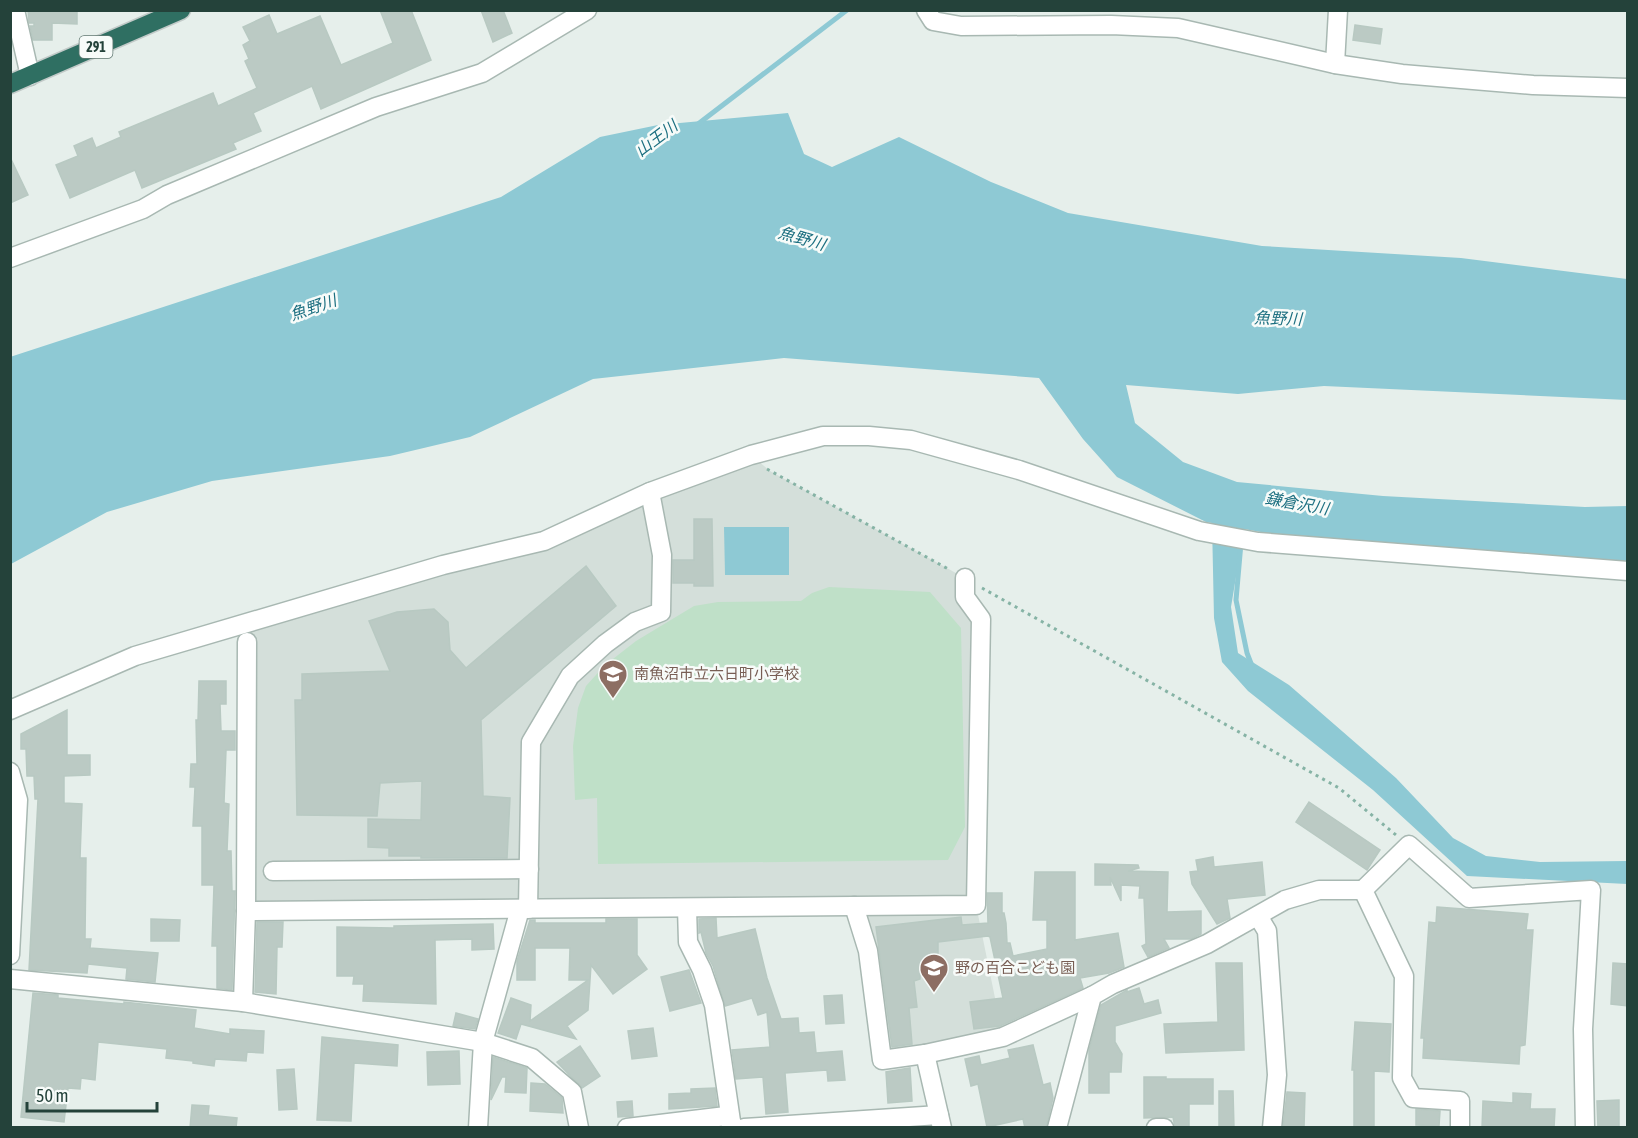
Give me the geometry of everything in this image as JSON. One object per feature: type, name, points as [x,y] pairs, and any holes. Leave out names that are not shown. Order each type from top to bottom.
[{"type":"highway","name":"291","points":[[10,84],[181,10]]},
{"type":"street","points":[[15,10],[30,76]]},
{"type":"street","points":[[10,258],[143,209],[167,195],[376,107],[482,73],[587,10]]},
{"type":"street","points":[[926,10],[933,21],[961,26],[1111,25],[1178,28],[1335,64],[1402,74],[1521,84],[1628,88]]},
{"type":"street","points":[[1335,64],[1338,10]]},
{"type":"street","points":[[10,710],[135,656],[443,565],[544,541],[650,492],[751,455],[823,436],[869,436],[911,440],[1019,470],[1199,531],[1253,541],[1628,571]]},
{"type":"street","points":[[478,1128],[483,1042],[524,909],[529,869],[531,742],[570,676],[605,644],[635,622],[660,612],[662,555],[650,492]]},
{"type":"street","points":[[246,911],[976,905],[981,619],[965,597],[965,578]]},
{"type":"street","points":[[243,1002],[246,911],[247,642]]},
{"type":"street","points":[[10,772],[18,800],[10,955]]},
{"type":"street","points":[[854,906],[868,951],[882,1059],[925,1054],[1003,1037],[1113,984],[1207,944],[1285,900],[1319,890],[1363,890],[1409,845],[1469,898],[1591,890],[1584,1029],[1585,1128]]},
{"type":"street","points":[[273,871],[529,869]]},
{"type":"street","points":[[1363,890],[1404,976],[1402,1078],[1413,1098],[1460,1101],[1460,1128]]},
{"type":"street","points":[[687,908],[688,942],[702,970],[714,1005],[736,1127]]},
{"type":"street","points":[[1258,916],[1267,932],[1277,1075],[1272,1128]]},
{"type":"street","points":[[10,979],[243,1002],[483,1042],[532,1058],[572,1092],[579,1128]]},
{"type":"street","points":[[1057,1128],[1092,996]]},
{"type":"street","points":[[627,1128],[726,1116],[736,1127],[941,1121],[925,1054]]},
{"type":"street","points":[[1156,1128],[1164,1128]]},
{"type":"path","points":[[751,455],[770,471],[1340,788],[1409,845]]},
{"type":"shaded area","name":"南魚沼市立六日町小学校","points":[[751,455],[770,471],[965,578],[981,619],[976,905],[1003,1037],[882,1059],[854,906],[246,911],[247,642],[254,621],[544,541]]},
{"type":"green space","points":[[829,587],[930,592],[961,628],[965,827],[948,860],[598,864],[597,798],[575,800],[573,746],[578,708],[586,686],[604,666],[636,641],[694,606],[718,602],[801,601],[812,593]]},
{"type":"water","points":[[788,113],[804,154],[832,167],[899,137],[991,182],[1068,213],[1262,246],[1461,258],[1627,279],[1627,400],[1324,386],[1238,394],[1126,385],[1135,423],[1183,462],[1237,482],[1383,496],[1585,507],[1627,506],[1627,562],[1403,558],[1244,529],[1231,607],[1238,653],[1289,685],[1396,778],[1453,838],[1486,856],[1540,862],[1627,861],[1627,884],[1467,876],[1373,790],[1248,691],[1222,662],[1214,618],[1212,523],[1117,477],[1083,439],[1039,378],[784,358],[593,379],[470,437],[390,456],[212,481],[107,512],[11,564],[10,357],[501,197],[600,137],[658,125]]},
{"type":"water","points":[[724,527],[789,527],[789,575],[725,575]]},
{"type":"building","points":[[28,10],[77,10],[77,24],[52,23],[52,40],[33,40],[30,26],[34,26],[34,23],[29,23]]},
{"type":"building","points":[[380,10],[411,10],[431,60],[321,109],[312,86],[253,113],[261,131],[233,143],[236,149],[142,188],[135,170],[70,198],[56,165],[78,156],[74,146],[92,138],[96,148],[121,137],[119,132],[213,93],[218,106],[257,88],[245,61],[249,59],[243,45],[250,41],[243,27],[269,15],[277,34],[320,16],[341,65],[393,43]]},
{"type":"building","points":[[481,10],[503,10],[512,33],[493,42]]},
{"type":"building","points":[[1355,25],[1382,29],[1380,44],[1353,40]]},
{"type":"building","points":[[10,157],[28,195],[10,203]]},
{"type":"building","points":[[694,519],[712,519],[713,586],[673,583],[673,560],[694,560]]},
{"type":"building","points":[[586,566],[616,606],[481,720],[483,796],[510,798],[507,858],[389,856],[389,848],[368,847],[368,819],[421,820],[422,781],[380,783],[377,816],[297,815],[295,700],[302,700],[302,674],[390,671],[369,621],[397,612],[434,609],[448,622],[450,650],[466,668]]},
{"type":"building","points":[[199,681],[226,681],[226,704],[220,704],[221,731],[235,731],[235,750],[226,750],[224,803],[229,804],[227,851],[231,851],[232,891],[235,891],[232,990],[217,988],[217,946],[212,946],[214,885],[202,885],[202,826],[193,826],[195,787],[190,787],[191,764],[197,764],[196,720],[198,720]]},
{"type":"building","points":[[67,710],[67,755],[90,755],[90,775],[64,776],[64,803],[82,804],[80,858],[86,858],[85,939],[91,939],[90,948],[158,953],[155,982],[126,979],[127,968],[88,964],[87,973],[29,970],[38,799],[35,799],[34,776],[27,776],[26,749],[21,749],[21,734]]},
{"type":"building","points":[[1309,802],[1380,850],[1367,870],[1296,822]]},
{"type":"building","points":[[1213,857],[1214,867],[1262,862],[1265,895],[1227,899],[1230,918],[1217,924],[1192,884],[1190,872],[1198,871],[1196,860]]},
{"type":"building","points":[[1095,864],[1138,865],[1139,868],[1128,871],[1168,872],[1167,912],[1201,911],[1201,934],[1191,939],[1164,939],[1169,948],[1148,957],[1142,946],[1146,944],[1144,898],[1139,898],[1140,886],[1121,885],[1121,901],[1110,877],[1111,885],[1095,885]]},
{"type":"building","points":[[1035,872],[1075,872],[1075,940],[1118,933],[1124,967],[1109,973],[1080,978],[1083,988],[1000,1026],[974,1029],[970,1002],[1003,998],[990,937],[938,942],[938,953],[934,963],[920,973],[920,979],[914,981],[917,1007],[909,1008],[912,1044],[892,1047],[876,927],[961,917],[962,925],[988,923],[987,893],[1002,893],[1002,913],[1004,913],[1006,923],[1007,943],[1010,943],[1013,956],[1047,949],[1047,920],[1033,920]]},
{"type":"building","points":[[1437,907],[1528,914],[1526,930],[1533,930],[1525,1045],[1520,1046],[1519,1064],[1423,1058],[1424,1038],[1421,1038],[1429,922],[1436,923]]},
{"type":"building","points":[[716,918],[717,938],[755,929],[767,978],[781,1019],[798,1018],[799,1033],[814,1032],[816,1053],[842,1051],[845,1080],[828,1081],[827,1070],[785,1073],[788,1112],[766,1114],[763,1077],[736,1079],[732,1050],[770,1047],[767,1012],[758,1015],[752,998],[725,1006],[701,932],[699,933],[699,919]]},
{"type":"building","points":[[151,919],[180,920],[179,941],[151,941]]},
{"type":"building","points":[[606,919],[637,919],[637,955],[647,969],[613,994],[591,965],[588,1010],[567,1026],[576,1039],[521,1024],[516,1039],[498,1033],[511,998],[531,1005],[530,1021],[588,980],[569,980],[570,948],[535,948],[535,980],[517,980],[517,961],[530,920],[535,920],[535,923],[606,923]]},
{"type":"building","points":[[257,922],[283,922],[282,947],[277,947],[276,994],[255,992]]},
{"type":"building","points":[[493,924],[494,949],[472,950],[472,939],[435,940],[436,1004],[363,1001],[364,984],[353,984],[354,976],[337,976],[337,927],[394,928],[394,926]]},
{"type":"building","points":[[1216,963],[1242,963],[1244,1050],[1166,1053],[1164,1024],[1218,1022]]},
{"type":"building","points":[[1613,963],[1628,964],[1628,1006],[1611,1004]]},
{"type":"building","points":[[689,970],[701,1003],[670,1011],[661,977]]},
{"type":"building","points":[[1139,988],[1144,1004],[1158,1000],[1161,1013],[1115,1026],[1115,1042],[1122,1054],[1121,1072],[1109,1072],[1109,1093],[1089,1093],[1089,1050],[1101,1005],[1127,990],[1127,992]]},
{"type":"building","points":[[33,993],[58,995],[58,998],[196,1010],[194,1028],[230,1034],[230,1029],[264,1031],[263,1053],[247,1052],[246,1061],[215,1059],[214,1066],[166,1058],[167,1049],[98,1042],[95,1080],[81,1078],[80,1089],[68,1088],[64,1122],[21,1117]]},
{"type":"building","points":[[842,995],[844,1023],[826,1024],[824,996]]},
{"type":"building","points":[[456,1013],[478,1019],[475,1029],[453,1026]]},
{"type":"building","points":[[1355,1022],[1391,1024],[1389,1072],[1374,1071],[1374,1128],[1354,1128],[1354,1070],[1352,1070]]},
{"type":"building","points":[[653,1028],[657,1056],[632,1059],[628,1031]]},
{"type":"building","points":[[322,1037],[398,1045],[397,1066],[354,1063],[351,1121],[317,1120]]},
{"type":"building","points":[[1033,1045],[1043,1085],[1050,1083],[1053,1098],[1046,1128],[1025,1128],[1023,1119],[987,1127],[978,1084],[971,1086],[965,1059],[979,1056],[981,1065],[1010,1058],[1008,1050]]},
{"type":"building","points":[[580,1046],[600,1076],[582,1088],[557,1062]]},
{"type":"building","points":[[459,1051],[460,1084],[428,1085],[427,1052]]},
{"type":"building","points":[[493,1057],[527,1068],[526,1093],[505,1092],[506,1077],[502,1077],[491,1100]]},
{"type":"building","points":[[910,1068],[912,1101],[888,1103],[886,1072]]},
{"type":"building","points":[[294,1069],[297,1109],[279,1110],[277,1070]]},
{"type":"building","points":[[1144,1077],[1213,1079],[1213,1104],[1189,1104],[1189,1128],[1175,1128],[1173,1117],[1144,1118]]},
{"type":"building","points":[[531,1083],[545,1084],[562,1098],[563,1113],[530,1111]]},
{"type":"building","points":[[715,1088],[717,1106],[669,1109],[669,1094],[691,1093],[691,1089]]},
{"type":"building","points":[[1219,1091],[1233,1091],[1234,1128],[1219,1128]]},
{"type":"building","points":[[1287,1092],[1305,1093],[1304,1128],[1283,1128]]},
{"type":"building","points":[[1513,1093],[1531,1094],[1530,1109],[1555,1109],[1554,1128],[1482,1128],[1483,1101],[1513,1103]]},
{"type":"building","points":[[1619,1100],[1619,1128],[1598,1128],[1597,1101]]},
{"type":"building","points":[[632,1101],[633,1116],[618,1117],[617,1102]]},
{"type":"building","points":[[192,1105],[209,1106],[208,1115],[237,1118],[236,1128],[190,1128]]},
{"type":"building","points":[[1416,1109],[1440,1111],[1439,1126],[1416,1125]]},
{"type":"waterway","name":"山王川","points":[[698,124],[847,10]]},
{"type":"waterway","points":[[1241,543],[1236,600],[1252,666]]},
{"type":"place","name":"南魚沼市立六日町小学校","points":[[613,700]]},
{"type":"place","name":"野の百合こども園","points":[[934,994]]},
{"type":"water label","name":"魚野川","points":[[802,238]]},
{"type":"water label","name":"魚野川","points":[[313,307]]},
{"type":"water label","name":"魚野川","points":[[1278,318]]},
{"type":"water label","name":"鎌倉沢川","points":[[1297,503]]}]
